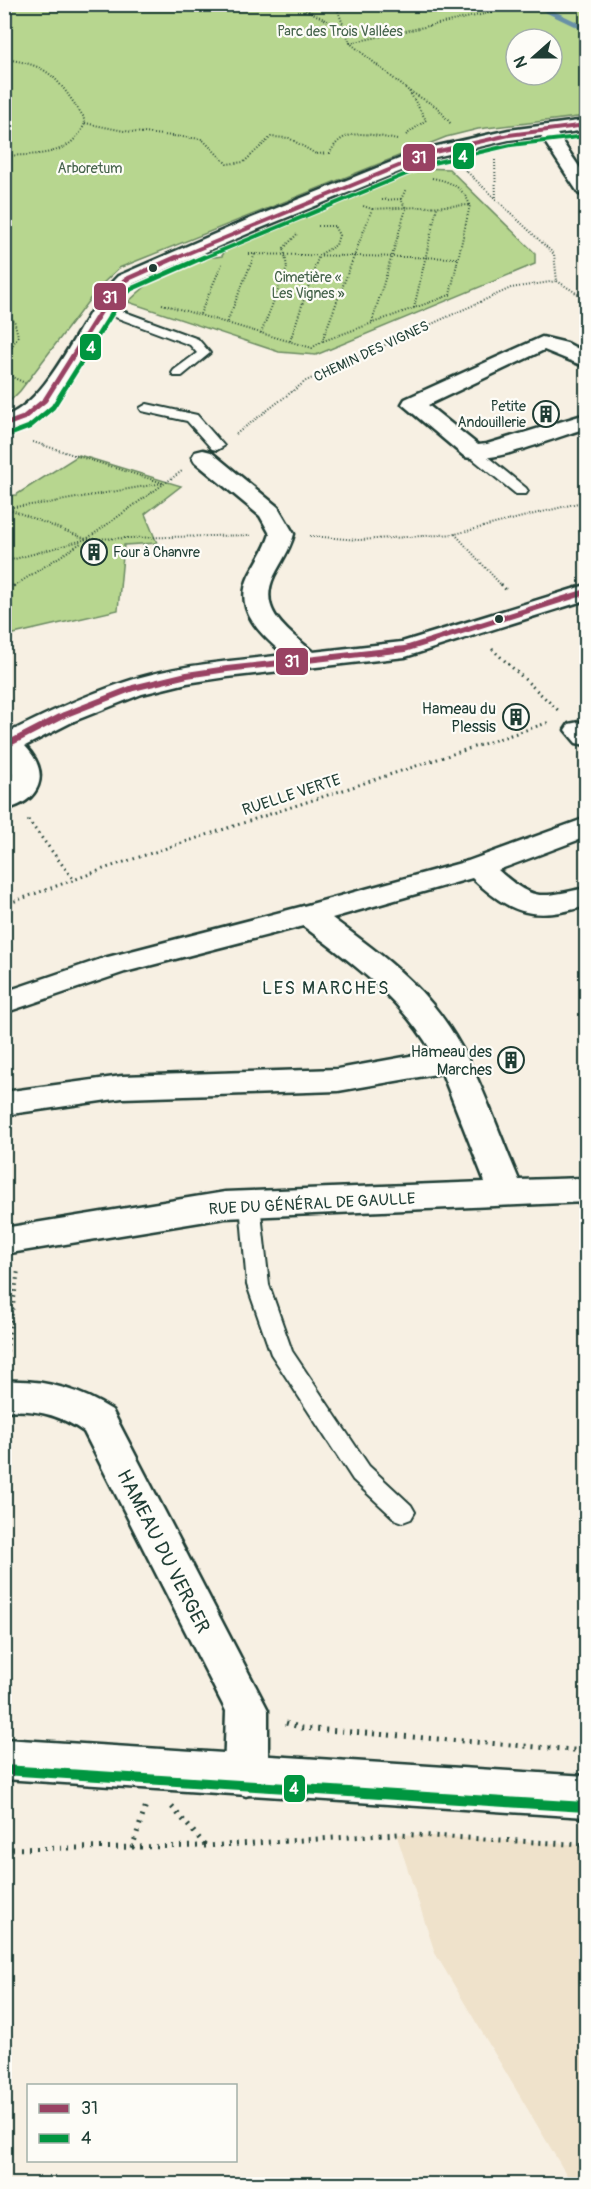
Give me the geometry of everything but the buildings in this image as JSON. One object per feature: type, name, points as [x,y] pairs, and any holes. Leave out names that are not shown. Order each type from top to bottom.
[{"type":"street","points":[[4,424],[23,418],[45,400],[108,300],[125,280],[254,224],[430,153],[470,142],[586,125]]},
{"type":"street","points":[[546,130],[586,190]]},
{"type":"street","points":[[586,361],[560,347],[542,343],[413,404],[473,452],[489,451],[586,421]]},
{"type":"street","points":[[215,447],[270,512],[282,534],[278,551],[258,585],[255,604],[265,623],[306,659]]},
{"type":"street","points":[[9,801],[24,789],[27,774],[23,761],[6,745],[64,715],[133,688],[187,675],[306,659],[362,656],[405,649],[586,592]]},
{"type":"street","points":[[4,1003],[115,965],[309,915],[478,867],[586,827]]},
{"type":"street","points":[[478,867],[510,897],[536,906],[557,906],[586,897]]},
{"type":"street","points":[[309,915],[370,962],[422,1013],[452,1060],[508,1194]]},
{"type":"street","points":[[4,1104],[122,1087],[338,1080],[452,1060]]},
{"type":"street","name":"RUE DU GÉNÉRAL DE GAULLE","points":[[14,1239],[225,1205],[586,1190]]},
{"type":"street","name":"HAMEAU DU VERGER","points":[[4,1396],[31,1394],[79,1407],[98,1421],[247,1710],[246,1776]]},
{"type":"street","points":[[4,1759],[586,1797]]},
{"type":"lane","points":[[108,300],[194,342],[204,353],[178,373]]},
{"type":"lane","points":[[147,408],[192,418],[215,447]]},
{"type":"lane","points":[[473,452],[521,490]]},
{"type":"lane","points":[[250,1204],[258,1285],[282,1354],[361,1473],[403,1512]]},
{"type":"path","points":[[295,4],[346,30]]},
{"type":"path","points":[[325,4],[338,11],[350,43],[409,91],[437,107],[451,125]]},
{"type":"path","points":[[350,43],[478,16],[508,4]]},
{"type":"path","points":[[4,59],[29,62],[55,76],[83,116],[85,123],[79,134],[61,151],[40,156],[4,156]]},
{"type":"path","points":[[85,123],[124,131],[202,140],[227,164],[243,162],[271,137],[289,138],[316,154],[330,153],[336,141],[349,135],[367,135],[398,140],[426,120],[409,91]]},
{"type":"path","points":[[494,157],[496,201],[554,254],[557,281],[586,299]]},
{"type":"path","points":[[108,300],[200,314],[312,348],[322,341],[450,295],[470,205],[468,198],[459,188],[446,180],[426,178]]},
{"type":"path","points":[[372,323],[406,208],[402,199],[407,184]]},
{"type":"path","points":[[332,193],[372,209],[470,205]]},
{"type":"path","points":[[414,308],[437,207]]},
{"type":"path","points":[[322,341],[372,209]]},
{"type":"path","points":[[290,342],[319,255],[336,245],[339,235],[334,226],[310,228]]},
{"type":"path","points":[[261,333],[287,268],[284,248],[301,230]]},
{"type":"path","points":[[244,253],[458,258]]},
{"type":"path","points":[[227,322],[255,254]]},
{"type":"path","points":[[200,314],[222,263]]},
{"type":"path","name":"CHEMIN DES VIGNES","points":[[215,447],[316,376],[511,288],[557,281]]},
{"type":"path","points":[[4,317],[14,320],[18,336],[8,350],[6,360],[12,377],[28,384],[54,386]]},
{"type":"path","points":[[23,439],[164,483]]},
{"type":"path","points":[[5,508],[164,483]]},
{"type":"path","points":[[4,593],[87,539],[164,483]]},
{"type":"path","points":[[5,508],[87,539]]},
{"type":"path","points":[[455,534],[525,610]]},
{"type":"path","points":[[470,628],[577,728]]},
{"type":"path","name":"RUELLE VERTE","points":[[4,905],[74,880],[577,728]]},
{"type":"path","points":[[9,801],[74,880]]},
{"type":"path","points":[[4,1370],[14,1239]]},
{"type":"path","points":[[247,1710],[302,1728],[586,1751]]},
{"type":"path","points":[[4,1849],[206,1846],[398,1833],[586,1845]]},
{"type":"shaded area","points":[[395,1830],[398,1834],[586,1845],[586,2184],[572,2184],[435,1953]]},
{"type":"green space","points":[[5,4],[586,5],[586,116],[478,129],[446,137],[119,268],[99,287],[20,391],[5,406]]},
{"type":"green space","name":"Cimetière « Les Vignes »","points":[[420,168],[449,169],[535,253],[535,264],[316,355],[279,352],[128,302],[177,264],[194,258],[222,256],[225,251],[222,247]]},
{"type":"green space","points":[[79,455],[181,486],[145,514],[157,543],[124,545],[118,610],[5,636],[5,496],[16,495]]},
{"type":"waterway","points":[[534,4],[586,29]]},
{"type":"transit line","name":"31","points":[[4,425],[23,418],[45,400],[113,292],[125,280],[254,224],[430,153],[509,135],[586,125]]},
{"type":"transit line","name":"4","points":[[8,435],[29,427],[53,407],[121,299],[131,289],[258,234],[433,163],[511,145],[586,136]]},
{"type":"transit line","name":"31","points":[[4,746],[64,715],[133,688],[187,675],[227,669],[405,649],[586,592]]},
{"type":"transit line","name":"4","points":[[4,1770],[585,1807]]},
{"type":"place","name":"Petite Andouillerie","points":[[546,414]]},
{"type":"place","name":"Four à Chanvre","points":[[94,552]]},
{"type":"place","name":"Hameau du Plessis","points":[[516,717]]},
{"type":"place","name":"Hameau des Marches","points":[[511,1060]]},
{"type":"district","name":"LES MARCHES","points":[[326,988]]},
{"type":"park label","name":"Parc des Trois Vallées","points":[[340,31]]},
{"type":"park label","name":"Arboretum","points":[[90,168]]}]
